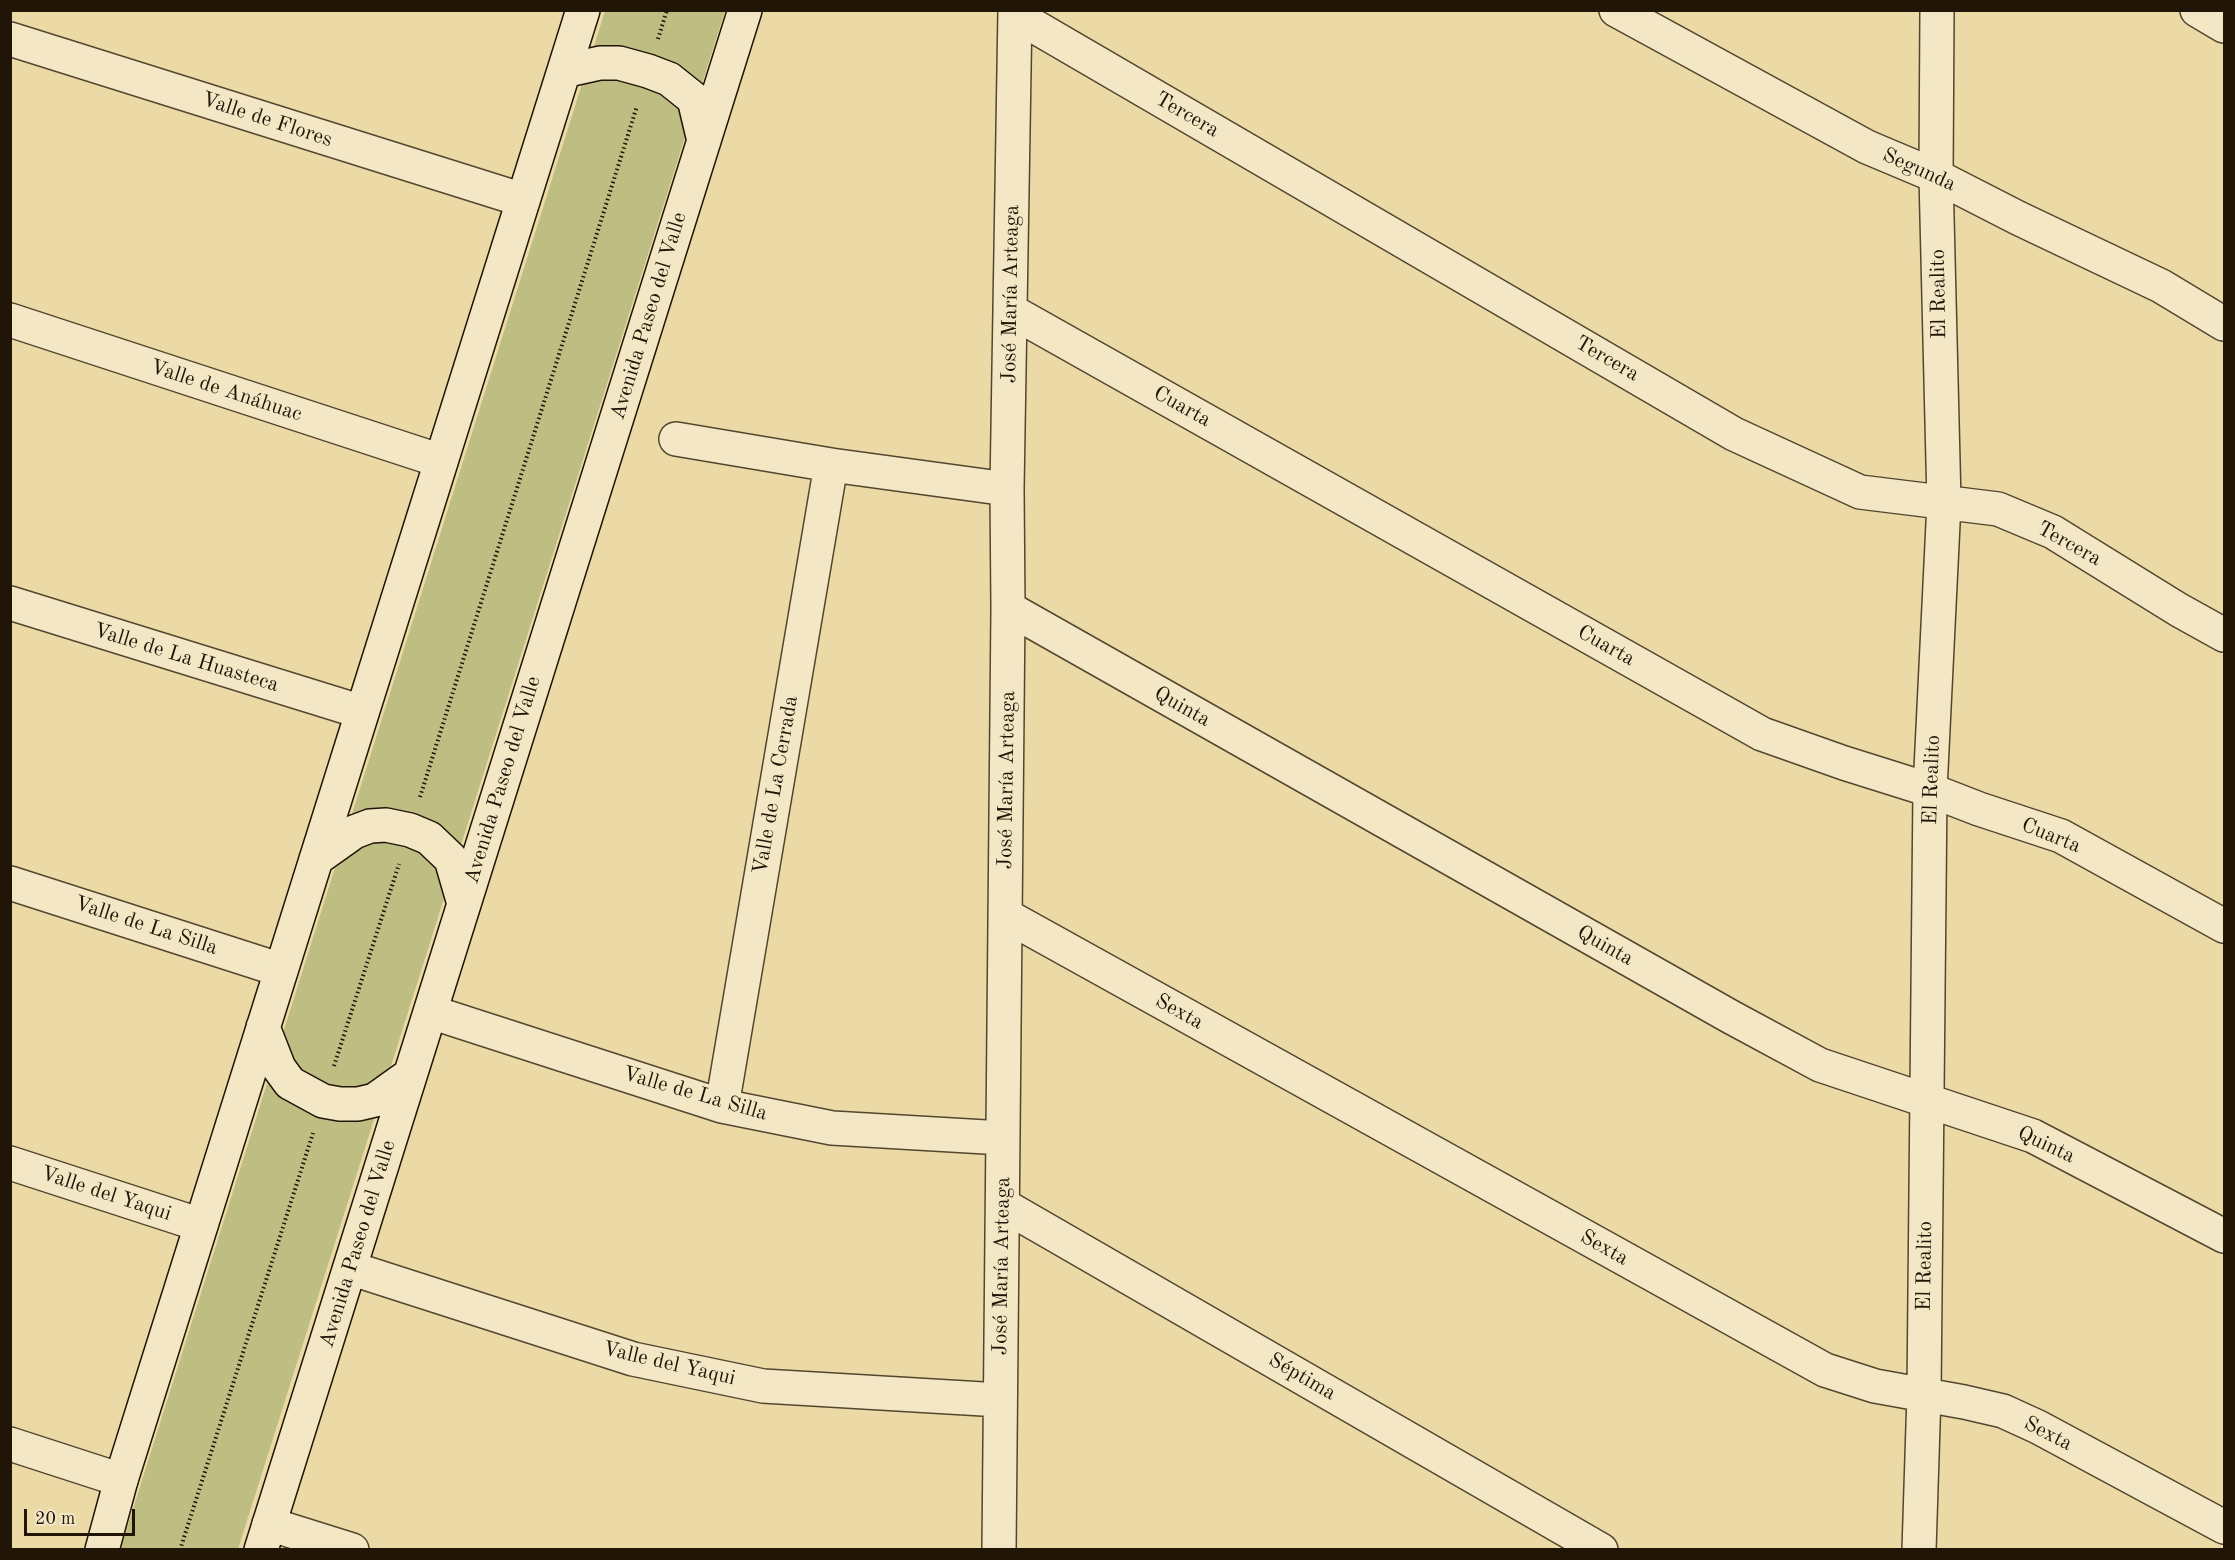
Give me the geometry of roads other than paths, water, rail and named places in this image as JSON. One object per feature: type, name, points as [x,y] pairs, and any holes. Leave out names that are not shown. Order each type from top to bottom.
[{"type":"street","points":[[102,1550],[121,1480],[583,10]]},
{"type":"street","name":"Avenida Paseo del Valle","points":[[265,1537],[745,10]]},
{"type":"street","name":"Segunda","points":[[1616,10],[1867,147],[1936,176],[2161,286],[2224,324]]},
{"type":"street","name":"El Realito","points":[[1919,1550],[1924,1394],[1930,790],[1944,503],[1936,176],[1937,10]]},
{"type":"street","points":[[2197,10],[2224,26]]},
{"type":"street","name":"José María Arteaga","points":[[1001,1548],[1000,1400],[1008,608],[1007,489],[1015,13]]},
{"type":"street","name":"Tercera","points":[[1015,13],[1734,434],[1860,492],[1998,509],[2053,532],[2179,610],[2224,635]]},
{"type":"street","name":"Valle de Flores","points":[[10,39],[523,200]]},
{"type":"street","points":[[564,70],[600,63],[619,63],[669,79],[694,99],[704,141]]},
{"type":"street","name":"Cuarta","points":[[1011,311],[1762,734],[2061,836],[2224,926]]},
{"type":"street","name":"Valle de Anáhuac","points":[[10,320],[441,461]]},
{"type":"street","points":[[676,439],[831,465],[1007,489]]},
{"type":"street","name":"Valle de La Cerrada","points":[[722,1106],[831,465]]},
{"type":"street","name":"Valle de La Huasteca","points":[[10,603],[362,712]]},
{"type":"street","name":"Quinta","points":[[1008,608],[1700,1000],[1811,1060],[1875,1085],[1927,1100],[2033,1137],[2224,1236]]},
{"type":"street","points":[[316,859],[354,832],[370,826],[386,825],[410,830],[429,838],[451,859],[464,904]]},
{"type":"street","name":"Valle de La Silla","points":[[10,883],[281,970]]},
{"type":"street","name":"Sexta","points":[[1005,915],[1825,1370],[1875,1386],[1964,1402],[2012,1415],[2224,1527]]},
{"type":"street","name":"Valle de La Silla","points":[[430,1012],[722,1106],[832,1128],[1003,1138]]},
{"type":"street","points":[[263,1027],[279,1068],[290,1083],[323,1101],[358,1104],[375,1100],[411,1075]]},
{"type":"street","name":"Valle del Yaqui","points":[[10,1163],[201,1225]]},
{"type":"street","name":"Séptima","points":[[1003,1205],[1601,1550]]},
{"type":"street","name":"Valle del Yaqui","points":[[350,1268],[633,1359],[763,1386],[1000,1400]]},
{"type":"street","points":[[10,1444],[121,1480]]},
{"type":"street","points":[[265,1537],[352,1550]]}]
